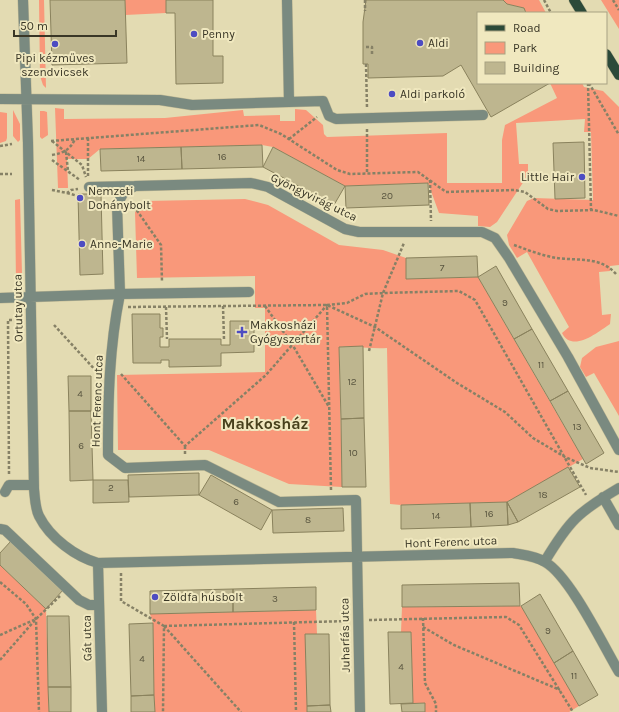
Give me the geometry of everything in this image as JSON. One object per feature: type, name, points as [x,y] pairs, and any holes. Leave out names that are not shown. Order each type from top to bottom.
[{"type":"main road","points":[[574,0],[582,12]]},
{"type":"main road","points":[[583,12],[584,0]]},
{"type":"main road","points":[[607,56],[619,76]]},
{"type":"street","name":"Ortutay utca","points":[[23,0],[34,485],[39,516],[47,529],[64,545],[86,559],[98,563],[121,563]]},
{"type":"street","points":[[287,0],[289,102]]},
{"type":"street","points":[[0,99],[160,100],[192,105],[323,101],[330,116],[336,119],[483,115]]},
{"type":"street","name":"Gyöngyvirág utca","points":[[124,192],[135,186],[251,183],[268,187],[345,229],[359,232],[482,232],[495,238]]},
{"type":"street","points":[[89,186],[135,186]]},
{"type":"street","points":[[120,294],[117,205],[124,192]]},
{"type":"street","points":[[495,238],[509,258],[564,351],[619,450]]},
{"type":"street","points":[[0,298],[249,292]]},
{"type":"street","name":"Hont Ferenc utca","points":[[120,294],[117,307],[108,384],[108,455],[124,468],[205,465],[279,502],[356,500],[356,558]]},
{"type":"street","points":[[7,488],[34,485]]},
{"type":"street","points":[[545,561],[563,532],[576,517],[591,504],[619,488]]},
{"type":"street","points":[[603,497],[619,524]]},
{"type":"street","points":[[0,529],[4,530],[79,600],[89,605],[99,605]]},
{"type":"street","name":"Hont Ferenc utca","points":[[121,563],[513,553],[531,556],[545,561],[557,570],[571,589],[619,672]]},
{"type":"street","name":"Juharfás utca","points":[[356,558],[360,712]]},
{"type":"street","name":"Gát utca","points":[[98,563],[102,712]]},
{"type":"path","points":[[365,0],[365,11]]},
{"type":"path","points":[[544,0],[550,12]]},
{"type":"path","points":[[613,0],[619,10]]},
{"type":"path","points":[[366,47],[372,47],[372,54]]},
{"type":"path","points":[[366,64],[367,174]]},
{"type":"path","points":[[588,84],[591,210]]},
{"type":"path","points":[[589,84],[619,135]]},
{"type":"path","points":[[290,140],[326,110]]},
{"type":"path","points":[[89,186],[82,165],[66,151],[51,141],[258,125],[290,140],[337,170],[350,174],[418,172],[430,179],[446,192],[514,190],[525,192],[548,209],[557,211],[591,210],[619,216]]},
{"type":"path","points":[[88,138],[89,186]]},
{"type":"path","points":[[52,155],[66,151],[72,147],[76,139]]},
{"type":"path","points":[[0,146],[12,144]]},
{"type":"path","points":[[66,151],[68,171]]},
{"type":"path","points":[[52,160],[89,186]]},
{"type":"path","points":[[0,174],[12,174]]},
{"type":"path","points":[[430,179],[432,232]]},
{"type":"path","points":[[67,193],[71,190],[89,186]]},
{"type":"path","points":[[52,190],[78,196]]},
{"type":"path","points":[[124,192],[161,245],[167,339]]},
{"type":"path","points":[[369,351],[383,293],[409,232]]},
{"type":"path","points":[[495,238],[557,258],[587,259],[609,267],[616,274]]},
{"type":"path","points":[[117,307],[327,305],[347,303],[365,294],[459,291],[475,300],[591,504]]},
{"type":"path","points":[[222,292],[224,339]]},
{"type":"path","points":[[327,305],[375,327],[457,383],[505,412],[533,438],[565,457],[590,468],[619,472]]},
{"type":"path","points":[[110,361],[185,446],[266,375],[327,305]]},
{"type":"path","points":[[327,305],[331,501]]},
{"type":"path","points":[[265,306],[292,344],[329,408]]},
{"type":"path","points":[[7,488],[8,320],[14,320]]},
{"type":"path","points":[[54,326],[108,384]]},
{"type":"path","points":[[121,563],[121,601],[164,626],[241,712]]},
{"type":"path","points":[[0,582],[26,604],[36,619],[39,712]]},
{"type":"path","points":[[0,660],[36,619],[68,589]]},
{"type":"path","points":[[164,626],[506,617],[519,625],[561,690],[573,712]]},
{"type":"path","points":[[423,618],[425,683],[436,704],[436,712]]},
{"type":"path","points":[[0,635],[36,619]]},
{"type":"path","points":[[294,622],[296,712]]},
{"type":"path","points":[[163,712],[164,626]]},
{"type":"path","points":[[423,627],[454,645],[561,690]]},
{"type":"green space","points":[[39,0],[44,0],[46,88],[43,85],[40,76]]},
{"type":"green space","points":[[125,0],[166,0],[166,13],[125,15]]},
{"type":"green space","points":[[503,0],[539,0],[545,12],[526,12],[524,8],[507,4]]},
{"type":"green space","points":[[601,0],[619,0],[619,29]]},
{"type":"green space","points":[[550,84],[582,84],[584,87],[603,91],[619,107],[619,265],[610,266],[610,271],[599,272],[602,315],[611,314],[610,324],[592,336],[578,341],[566,339],[562,333],[569,327],[527,252],[517,258],[509,245],[507,235],[527,201],[534,198],[593,200],[591,132],[584,132],[585,119],[516,123],[519,164],[528,164],[528,175],[497,222],[490,227],[478,226],[478,216],[439,213],[428,183],[345,186],[273,147],[262,145],[100,149],[88,159],[67,159],[68,188],[58,188],[55,108],[64,109],[64,119],[165,118],[243,110],[244,116],[280,115],[280,121],[295,121],[295,109],[306,110],[323,125],[324,134],[327,137],[447,133],[447,183],[502,183],[502,140],[505,125],[557,98]]},
{"type":"green space","points":[[13,110],[20,124],[20,140],[18,142],[13,136]]},
{"type":"green space","points":[[40,111],[47,112],[48,135],[42,139],[40,137]]},
{"type":"green space","points":[[0,112],[7,113],[7,138],[6,141],[0,143]]},
{"type":"green space","points":[[20,199],[22,274],[16,284],[15,200]]},
{"type":"green space","points":[[245,199],[268,205],[339,245],[383,250],[406,258],[406,279],[478,277],[583,459],[507,502],[390,504],[387,348],[351,347],[339,347],[342,487],[289,484],[209,450],[118,450],[117,375],[265,372],[265,308],[255,308],[255,276],[137,278],[135,212],[146,201]]},
{"type":"green space","points":[[619,341],[619,416],[594,373],[586,377],[580,367],[582,358],[596,347]]},
{"type":"green space","points":[[0,565],[46,609],[49,712],[0,712]]},
{"type":"green space","points":[[521,606],[579,706],[569,712],[425,712],[424,703],[413,703],[411,632],[401,632],[402,607]]},
{"type":"green space","points":[[316,610],[317,634],[307,712],[154,712],[153,623],[150,614]]},
{"type":"building","points":[[50,0],[125,0],[127,63],[52,65]]},
{"type":"building","name":"Penny","points":[[166,0],[213,0],[213,56],[223,56],[223,83],[176,84],[175,13],[166,13]]},
{"type":"building","name":"Aldi","points":[[366,0],[503,0],[507,4],[524,8],[526,12],[477,12],[477,84],[548,84],[491,117],[461,65],[443,76],[368,78],[368,64],[363,64],[363,22]]},
{"type":"building","points":[[584,142],[585,198],[555,199],[553,143]]},
{"type":"building","points":[[262,145],[263,167],[182,169],[181,147]]},
{"type":"building","points":[[181,147],[182,169],[101,171],[100,149]]},
{"type":"building","points":[[273,147],[345,186],[334,205],[263,167]]},
{"type":"building","points":[[428,183],[429,205],[346,208],[345,186]]},
{"type":"building","points":[[78,194],[101,194],[103,274],[80,275]]},
{"type":"building","points":[[477,256],[478,277],[406,279],[406,258]]},
{"type":"building","points":[[496,266],[532,329],[514,339],[478,277]]},
{"type":"building","points":[[132,314],[160,314],[160,328],[163,328],[163,337],[160,337],[160,347],[169,347],[169,339],[221,339],[221,345],[230,345],[230,321],[254,321],[254,352],[221,353],[221,366],[169,367],[169,360],[161,360],[161,363],[133,363]]},
{"type":"building","points":[[532,329],[568,391],[550,401],[514,339]]},
{"type":"building","points":[[363,346],[364,418],[341,419],[339,347]]},
{"type":"building","points":[[68,376],[91,376],[91,411],[69,411]]},
{"type":"building","points":[[568,391],[604,453],[586,464],[550,401]]},
{"type":"building","points":[[69,411],[91,411],[93,480],[70,481]]},
{"type":"building","points":[[364,418],[366,487],[342,487],[341,419]]},
{"type":"building","points":[[568,467],[580,487],[518,522],[507,502]]},
{"type":"building","points":[[199,473],[199,495],[129,497],[128,475]]},
{"type":"building","points":[[211,475],[272,510],[261,530],[199,495]]},
{"type":"building","points":[[93,480],[128,480],[129,502],[93,503]]},
{"type":"building","points":[[507,502],[508,525],[471,527],[470,503]]},
{"type":"building","points":[[507,502],[518,522],[508,525]]},
{"type":"building","points":[[470,503],[471,527],[401,529],[401,505]]},
{"type":"building","points":[[343,508],[344,531],[273,533],[272,510]]},
{"type":"building","points":[[11,541],[63,590],[46,609],[0,565],[0,553]]},
{"type":"building","points":[[519,583],[520,606],[402,607],[402,585]]},
{"type":"building","points":[[316,587],[316,610],[233,612],[233,589]]},
{"type":"building","points":[[233,589],[233,612],[150,614],[150,591]]},
{"type":"building","points":[[540,594],[573,651],[554,663],[521,606]]},
{"type":"building","points":[[47,616],[69,616],[71,687],[48,687]]},
{"type":"building","points":[[153,623],[154,695],[131,696],[129,624]]},
{"type":"building","points":[[388,632],[411,632],[413,703],[390,704]]},
{"type":"building","points":[[305,634],[329,634],[330,705],[307,706]]},
{"type":"building","points":[[573,651],[598,695],[579,706],[554,663]]},
{"type":"building","points":[[48,687],[71,687],[71,712],[49,712]]},
{"type":"building","points":[[154,695],[155,712],[131,712],[131,696]]},
{"type":"building","points":[[425,703],[425,712],[402,712],[401,704]]},
{"type":"building","points":[[330,705],[331,712],[307,712],[307,706]]},
{"type":"place","name":"Penny","points":[[194,34]]},
{"type":"place","name":"Aldi","points":[[420,43]]},
{"type":"place","name":"Pipi kézműves szendvicsek","points":[[55,44]]},
{"type":"place","name":"Aldi parkoló","points":[[392,94]]},
{"type":"place","name":"Little Hair","points":[[582,177]]},
{"type":"place","name":"Nemzeti Dohánybolt","points":[[80,198]]},
{"type":"place","name":"Anne-Marie","points":[[82,244]]},
{"type":"place","name":"Makkosházi Gyógyszertár","points":[[242,332]]},
{"type":"place","name":"Zöldfa húsbolt","points":[[155,597]]},
{"type":"district","name":"Makkosház","points":[[265,423]]}]
